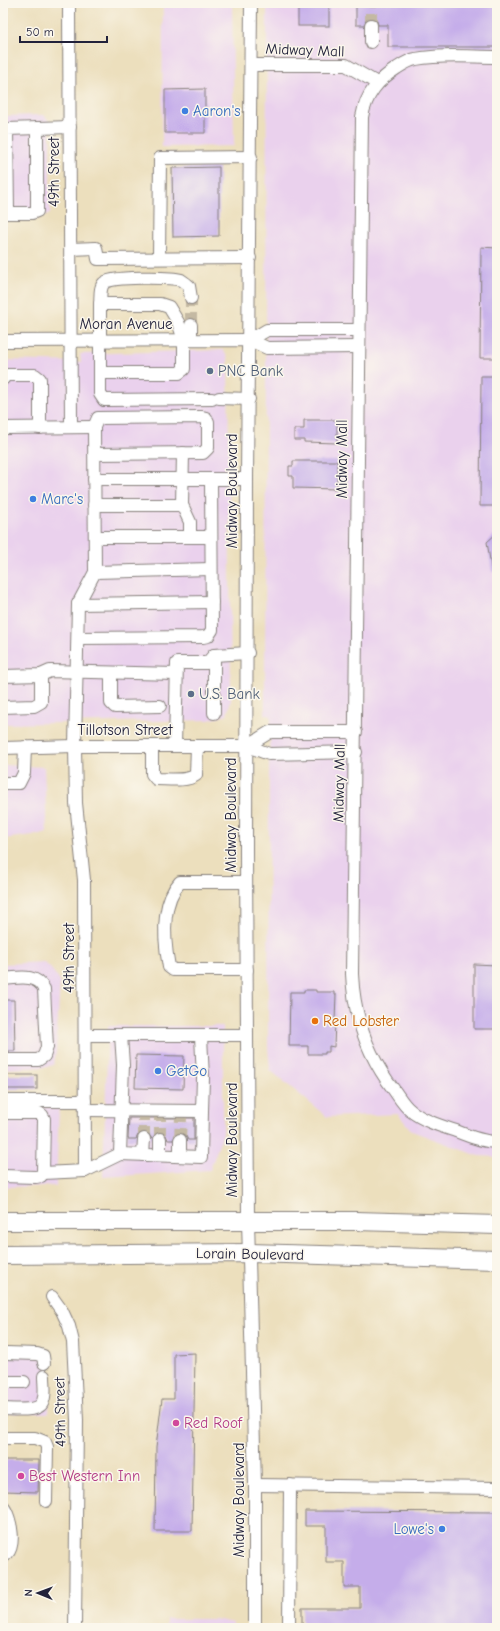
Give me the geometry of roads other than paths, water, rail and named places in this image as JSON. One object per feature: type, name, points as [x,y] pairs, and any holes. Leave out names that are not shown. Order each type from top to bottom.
[{"type":"highway","points":[[3,1221],[248,1220],[497,1225]]},
{"type":"highway","name":"Lorain Boulevard","points":[[3,1256],[250,1253],[497,1260]]},
{"type":"street","name":"49th Street","points":[[69,3],[71,427]]},
{"type":"street","name":"Midway Boulevard","points":[[251,3],[250,340],[247,479],[248,653],[246,882],[248,1220],[255,1485],[255,1628]]},
{"type":"street","points":[[371,25],[371,42]]},
{"type":"street","points":[[250,340],[267,330],[358,330],[361,124],[363,110],[367,100],[377,83],[399,67],[415,59],[497,57]]},
{"type":"street","name":"Midway Mall","points":[[251,64],[346,65],[377,83]]},
{"type":"street","points":[[37,128],[37,211],[32,213],[5,213],[7,142],[5,129],[37,128],[70,127]]},
{"type":"street","points":[[160,258],[160,158],[251,157]]},
{"type":"street","points":[[71,249],[96,248],[98,258],[250,258]]},
{"type":"street","points":[[192,298],[189,286],[181,280],[164,278],[115,279],[107,280],[103,283],[100,304],[100,394],[104,400],[249,399]]},
{"type":"street","points":[[100,304],[160,304],[169,307],[188,340]]},
{"type":"street","points":[[100,373],[179,373],[184,369],[191,325]]},
{"type":"street","name":"Midway Mall","points":[[358,330],[353,995],[361,1029],[379,1072],[412,1112],[426,1120],[462,1134],[497,1142]]},
{"type":"street","name":"Moran Avenue","points":[[3,341],[250,340],[267,348],[358,347]]},
{"type":"street","points":[[3,379],[6,375],[35,375],[40,379],[40,428]]},
{"type":"street","points":[[94,454],[183,453],[206,451],[208,448],[208,422],[206,418],[98,418],[94,428],[94,454],[94,505],[95,572],[78,604],[212,602]]},
{"type":"street","points":[[3,428],[94,428]]},
{"type":"street","points":[[183,453],[182,505],[190,522],[190,537]]},
{"type":"street","points":[[94,479],[247,479]]},
{"type":"street","points":[[78,638],[208,636],[212,630],[211,479]]},
{"type":"street","points":[[94,505],[182,505]]},
{"type":"street","points":[[95,537],[211,537]]},
{"type":"street","points":[[95,572],[212,569]]},
{"type":"street","name":"49th Street","points":[[78,604],[78,672],[75,746],[76,803],[84,880],[85,1171]]},
{"type":"street","points":[[175,746],[177,663],[207,663],[214,655],[248,653]]},
{"type":"street","points":[[214,655],[214,713]]},
{"type":"street","points":[[3,676],[41,675],[50,671],[176,674]]},
{"type":"street","points":[[111,672],[111,703],[116,706],[160,706]]},
{"type":"street","points":[[3,706],[34,706],[41,702],[41,675]]},
{"type":"street","points":[[247,746],[270,732],[356,732]]},
{"type":"street","name":"Tillotson Street","points":[[3,748],[75,746],[247,746],[269,754],[356,752]]},
{"type":"street","points":[[152,746],[152,774],[156,779],[191,778],[196,775],[197,746]]},
{"type":"street","points":[[3,783],[19,783],[24,773],[25,748]]},
{"type":"street","points":[[246,882],[180,882],[174,888],[169,903],[166,920],[166,950],[169,967],[173,970],[247,970]]},
{"type":"street","points":[[3,979],[34,978],[41,982],[44,989],[47,1047],[44,1056],[38,1060],[3,1060]]},
{"type":"street","points":[[120,1154],[123,1065],[121,1035]]},
{"type":"street","points":[[85,1036],[247,1035]]},
{"type":"street","points":[[3,1176],[36,1178],[41,1176],[43,1173],[85,1171],[120,1154],[201,1157],[203,1078],[201,1036]]},
{"type":"street","points":[[3,1101],[85,1105],[160,1114],[181,1114],[202,1111]]},
{"type":"street","points":[[3,1113],[42,1114],[44,1119],[43,1173]]},
{"type":"street","points":[[143,1155],[144,1139]]},
{"type":"street","points":[[160,1139],[160,1155]]},
{"type":"street","points":[[180,1140],[180,1156]]},
{"type":"street","name":"49th Street","points":[[52,1297],[64,1316],[74,1342],[77,1420],[75,1628]]},
{"type":"street","points":[[6,1353],[37,1354],[43,1356],[44,1363]]},
{"type":"street","points":[[3,1409],[35,1409],[42,1405],[44,1400],[44,1376]]},
{"type":"street","points":[[3,1382],[24,1382]]},
{"type":"street","points":[[3,1438],[35,1438],[45,1442],[47,1447],[46,1501]]},
{"type":"street","points":[[255,1485],[497,1488]]},
{"type":"street","points":[[289,1628],[290,1485]]},
{"type":"street","points":[[3,1506],[9,1520],[12,1548],[7,1555],[3,1556]]},
{"type":"tunnel","points":[[371,3],[371,25]]},
{"type":"tunnel","points":[[191,298],[191,325]]},
{"type":"tunnel","points":[[144,1116],[144,1139]]},
{"type":"tunnel","points":[[160,1117],[160,1139]]},
{"type":"tunnel","points":[[180,1140],[181,1117]]},
{"type":"place","name":"Aaron's","points":[[185,111]]},
{"type":"place","name":"PNC Bank","points":[[210,371]]},
{"type":"place","name":"Marc's","points":[[33,499]]},
{"type":"place","name":"U.S. Bank","points":[[191,694]]},
{"type":"place","name":"Red Lobster","points":[[315,1021]]},
{"type":"place","name":"GetGo","points":[[158,1071]]},
{"type":"place","name":"Red Roof","points":[[176,1423]]},
{"type":"place","name":"Best Western Inn","points":[[21,1476]]},
{"type":"place","name":"Lowe's","points":[[442,1529]]}]
